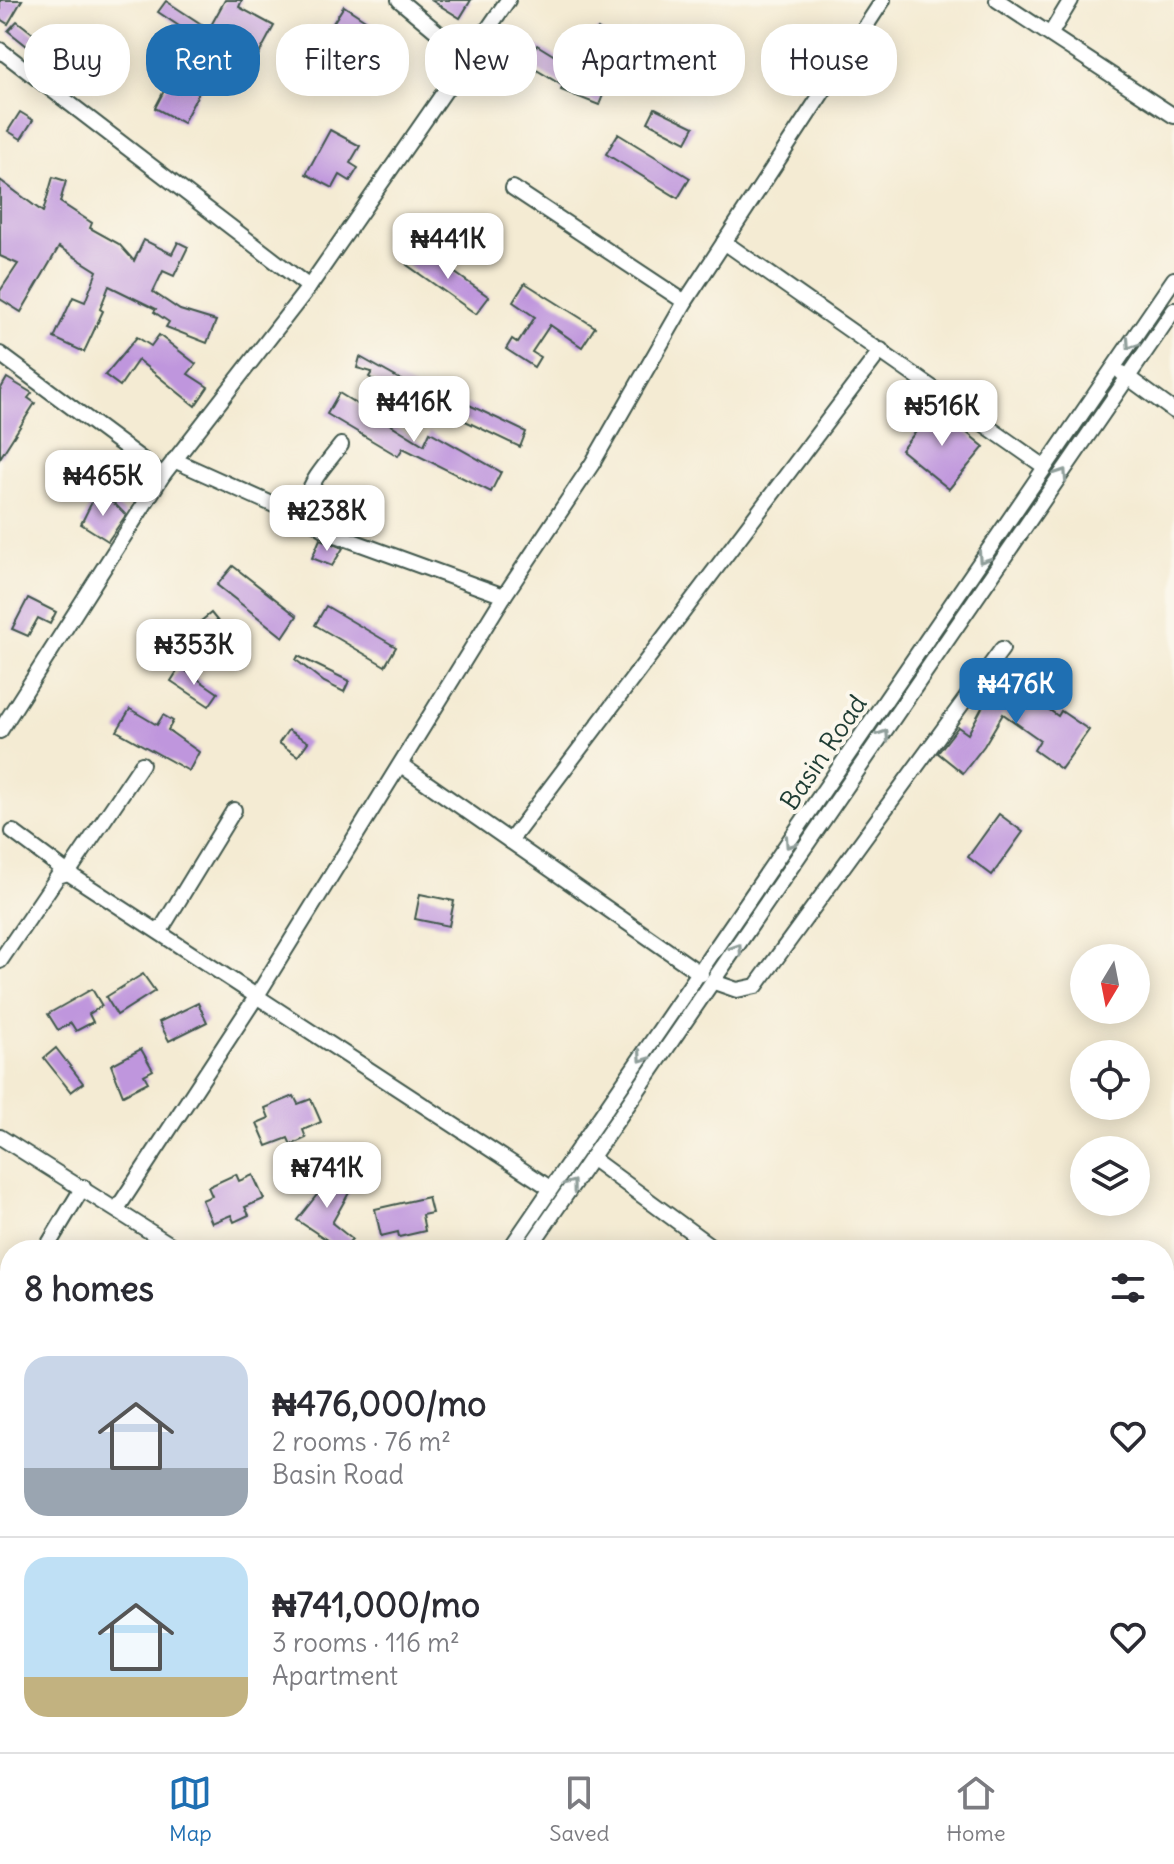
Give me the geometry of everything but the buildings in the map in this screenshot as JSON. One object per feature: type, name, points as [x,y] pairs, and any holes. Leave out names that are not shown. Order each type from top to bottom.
[{"type":"street","points":[[399,0],[428,24]]},
{"type":"street","points":[[490,24],[508,0]]},
{"type":"street","points":[[117,1209],[258,994],[504,596],[592,464],[685,302],[883,0]]},
{"type":"street","points":[[997,0],[1174,116]]},
{"type":"street","points":[[1051,33],[1071,0]]},
{"type":"street","points":[[0,50],[309,287]]},
{"type":"street","points":[[0,731],[163,475],[309,287],[439,96]]},
{"type":"street","points":[[513,188],[685,302]]},
{"type":"street","points":[[724,242],[1045,467]]},
{"type":"street","name":"Basin Road","points":[[516,1240],[550,1188],[844,792],[1121,372],[1174,279]]},
{"type":"street","name":"Basin Road","points":[[535,1240],[708,978],[831,783],[1045,467],[1174,310]]},
{"type":"street","points":[[510,841],[881,350]]},
{"type":"street","points":[[0,354],[163,475]]},
{"type":"street","points":[[1121,372],[1174,411]]},
{"type":"street","points":[[314,523],[308,513],[308,488],[341,445]]},
{"type":"street","points":[[174,460],[336,535],[504,596]]},
{"type":"street","points":[[401,765],[708,978],[737,990],[756,986],[1002,649]]},
{"type":"street","points":[[0,961],[58,876],[68,873],[142,764]]},
{"type":"street","points":[[831,783],[844,792]]},
{"type":"street","points":[[160,931],[234,810]]},
{"type":"street","points":[[13,832],[68,873],[258,994],[550,1188]]},
{"type":"street","points":[[0,1137],[164,1240]]},
{"type":"street","points":[[591,1158],[702,1240]]},
{"type":"street","points":[[51,1240],[83,1187]]}]
